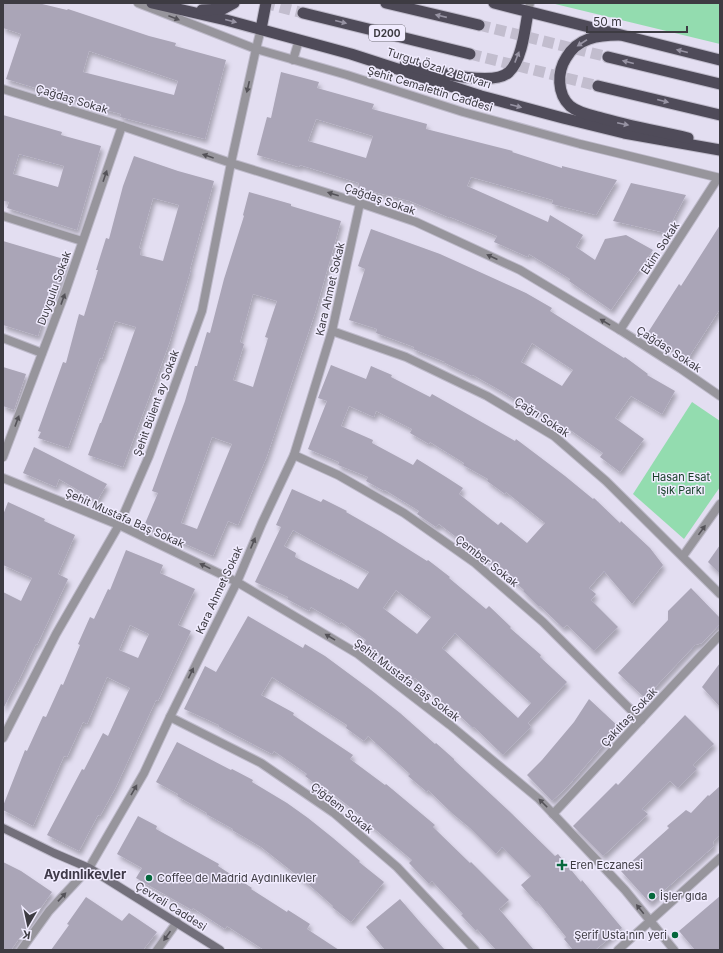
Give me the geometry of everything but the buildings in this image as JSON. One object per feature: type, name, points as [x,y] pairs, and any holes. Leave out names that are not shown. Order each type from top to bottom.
[{"type":"highway","name":"Turgut Özal 2 Bulvarı","points":[[152,3],[261,29],[352,54],[481,96],[562,118],[624,133],[720,150]]},
{"type":"highway","points":[[176,8],[207,11],[223,9],[234,3]]},
{"type":"highway","points":[[261,29],[266,3]]},
{"type":"highway","points":[[386,3],[479,25]]},
{"type":"highway","points":[[494,3],[529,7],[619,35],[720,60]]},
{"type":"highway","points":[[352,54],[473,78],[493,79],[502,77],[512,69],[516,61],[523,41],[529,7]]},
{"type":"highway","name":"Turgut Özal 2 Bulvarı","points":[[303,13],[470,54]]},
{"type":"highway","points":[[619,35],[602,35],[584,40],[565,58],[561,70],[560,88],[564,98],[570,106],[585,113],[614,122],[720,144]]},
{"type":"highway","points":[[608,57],[720,84]]},
{"type":"highway","points":[[598,86],[720,115]]},
{"type":"main road","name":"Çevreli Caddesi","points":[[3,828],[89,868],[220,950]]},
{"type":"street","name":"Şehit Cemalettin Caddesi","points":[[138,3],[256,49],[347,75],[463,112],[580,144],[719,178]]},
{"type":"street","name":"Şehit Bülent ay Sokak","points":[[3,738],[56,634],[119,525],[149,456],[202,311],[231,164],[261,29]]},
{"type":"street","points":[[293,60],[299,40]]},
{"type":"street","name":"Çağdaş Sokak","points":[[3,90],[122,126],[231,164],[360,203],[416,222],[520,270],[620,330],[720,396]]},
{"type":"street","name":"Duygulu Sokak","points":[[3,457],[42,353],[122,126]]},
{"type":"street","name":"Ekim Sokak","points":[[620,330],[719,178]]},
{"type":"street","name":"Kara Ahmet Sokak","points":[[21,950],[49,911],[89,868],[144,773],[237,582],[262,523],[294,455],[332,331],[360,203]]},
{"type":"street","points":[[3,216],[82,241]]},
{"type":"street","name":"Çağrı Sokak","points":[[332,331],[406,357],[487,396],[554,436],[606,481],[720,594]]},
{"type":"street","points":[[3,338],[42,353]]},
{"type":"street","name":"Çember Sokak","points":[[294,455],[338,475],[404,513],[475,563],[544,622],[641,720]]},
{"type":"street","name":"Şehit Mustafa Baş Sokak","points":[[3,478],[119,525],[237,582],[358,654],[456,730],[539,799],[624,890],[674,950]]},
{"type":"street","points":[[683,556],[720,504]]},
{"type":"street","name":"Çakıltaş Sokak","points":[[553,814],[720,635]]},
{"type":"street","name":"Çiğdem Sokak","points":[[170,717],[261,763],[334,813],[397,867],[475,950]]},
{"type":"street","points":[[618,950],[720,858]]},
{"type":"street","points":[[157,950],[176,922]]},
{"type":"green space","points":[[551,3],[720,3],[720,44]]},
{"type":"green space","name":"Hasan Esat Işık Parkı","points":[[692,402],[720,421],[720,487],[684,539],[633,494]]},
{"type":"tunnel","points":[[264,3],[303,13]]},
{"type":"tunnel","points":[[479,25],[608,57]]},
{"type":"tunnel","points":[[470,54],[598,86]]},
{"type":"place","name":"Eren Eczanesi","points":[[562,865]]},
{"type":"place","name":"Coffee de Madrid Aydınlıkevler","points":[[149,878]]},
{"type":"place","name":"İşler gıda","points":[[652,896]]},
{"type":"place","name":"Şerif Usta'nın yeri","points":[[675,935]]},
{"type":"district","name":"Aydınlıkevler","points":[[85,874]]}]
